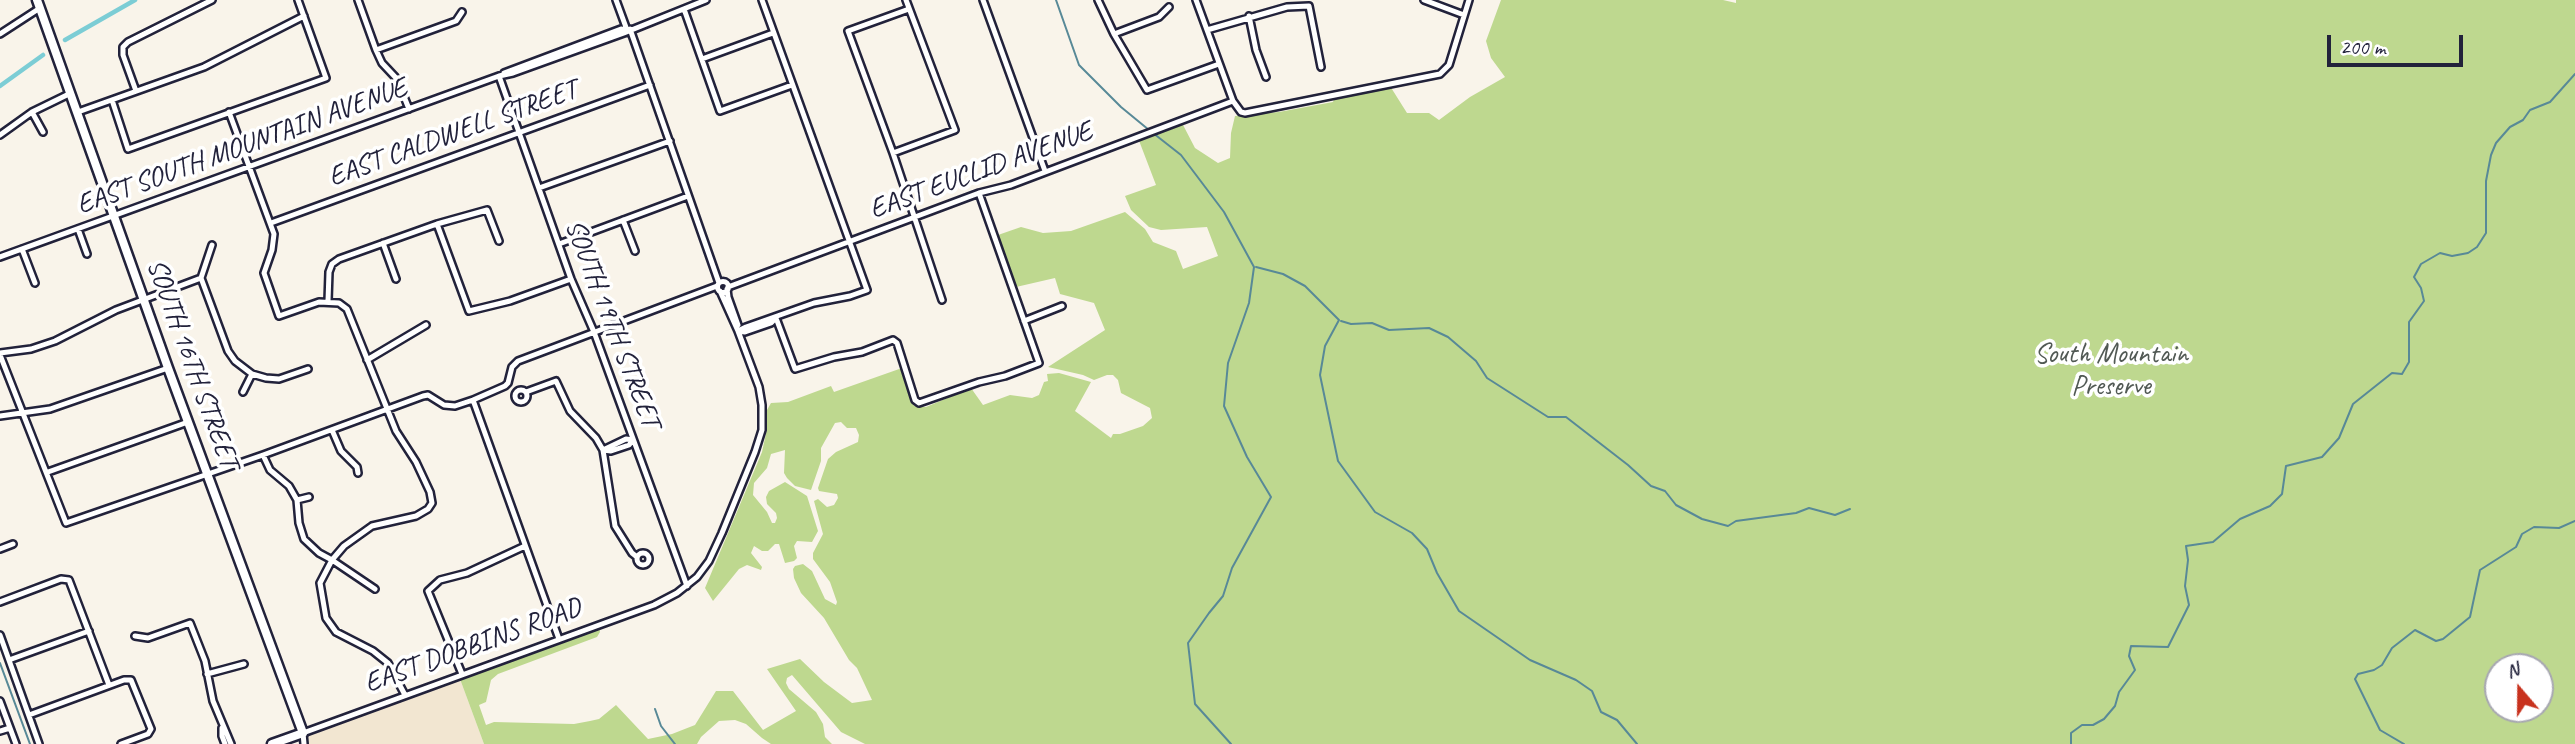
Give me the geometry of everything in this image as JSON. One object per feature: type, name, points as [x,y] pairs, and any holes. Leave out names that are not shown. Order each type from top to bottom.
[{"type":"main road","name":"SOUTH 16TH STREET","points":[[39,4],[206,474],[222,509],[303,733]]},
{"type":"main road","name":"EAST DOBBINS ROAD","points":[[272,744],[303,733]]},
{"type":"street","points":[[136,91],[123,55],[123,47],[212,0]]},
{"type":"street","points":[[111,100],[128,149],[326,78],[298,0]]},
{"type":"street","points":[[358,0],[376,51],[382,63],[397,79],[409,108]]},
{"type":"street","points":[[617,0],[650,85],[709,255],[736,316],[738,331],[760,392],[762,429],[755,452],[715,548],[703,569],[687,586]]},
{"type":"street","name":"EAST SOUTH MOUNTAIN AVENUE","points":[[0,257],[706,0]]},
{"type":"street","points":[[738,331],[814,303],[850,296],[867,289],[762,0]]},
{"type":"street","points":[[894,153],[955,130],[905,0]]},
{"type":"street","points":[[983,0],[1045,171]]},
{"type":"street","points":[[1098,0],[1114,34],[1147,90],[1219,64]]},
{"type":"street","points":[[1196,0],[1233,101],[1241,112],[1253,112],[1440,74],[1448,65],[1469,0]]},
{"type":"street","points":[[1424,0],[1464,15]]},
{"type":"street","points":[[0,34],[39,4]]},
{"type":"street","points":[[1207,30],[1287,7],[1309,6],[1321,67]]},
{"type":"street","points":[[1114,34],[1159,17],[1169,7]]},
{"type":"street","points":[[684,9],[720,111],[792,85]]},
{"type":"street","points":[[909,9],[848,32],[894,153],[942,300]]},
{"type":"street","points":[[376,51],[456,21],[462,12]]},
{"type":"street","points":[[78,112],[204,67],[304,16]]},
{"type":"street","points":[[1249,16],[1256,50],[1266,77]]},
{"type":"street","points":[[702,59],[773,33]]},
{"type":"street","name":"SOUTH 19TH STREET","points":[[499,76],[571,279],[594,332],[687,586]]},
{"type":"street","name":"EAST CALDWELL STREET","points":[[271,223],[650,85]]},
{"type":"street","points":[[0,135],[32,112],[71,93]]},
{"type":"street","name":"EAST EUCLID AVENUE","points":[[48,472],[66,523],[428,395],[444,405],[455,406],[505,386],[512,367],[519,360],[701,293],[743,281],[979,193],[1002,188],[1233,101]]},
{"type":"street","points":[[32,112],[43,132]]},
{"type":"street","points":[[229,112],[271,223],[274,243],[264,273],[279,317],[328,301],[339,303],[347,309],[396,431],[416,462],[430,492],[432,503],[428,509],[416,516],[372,527],[357,535],[332,560],[320,583],[326,618],[336,632],[373,651],[388,663],[405,695]]},
{"type":"street","points":[[539,188],[670,141]]},
{"type":"street","points":[[776,317],[795,369],[862,352],[893,340],[897,343],[915,400],[919,403],[1005,376],[1039,362],[979,193]]},
{"type":"street","points":[[559,244],[688,196]]},
{"type":"street","points":[[328,301],[327,278],[332,264],[339,259],[437,224],[487,210],[499,241]]},
{"type":"street","points":[[623,220],[635,251]]},
{"type":"street","points":[[437,224],[469,311],[510,301],[571,279]]},
{"type":"street","points":[[78,229],[87,254]]},
{"type":"street","points":[[383,243],[396,279]]},
{"type":"street","points":[[212,245],[201,278],[228,351],[235,361],[252,374],[279,379],[308,369]]},
{"type":"street","points":[[22,249],[34,283]]},
{"type":"street","points":[[188,422],[48,472],[0,354],[31,349],[55,341],[116,310],[201,278]]},
{"type":"street","points":[[1024,321],[1062,306]]},
{"type":"street","points":[[367,360],[426,325]]},
{"type":"street","points":[[0,416],[50,409],[168,368]]},
{"type":"street","points":[[243,392],[252,374]]},
{"type":"street","points":[[526,392],[556,381],[570,411],[593,434],[603,450],[613,519],[637,557]]},
{"type":"street","points":[[473,400],[559,639]]},
{"type":"street","points":[[332,430],[341,451],[358,473]]},
{"type":"street","points":[[603,450],[617,446],[626,439],[633,440]]},
{"type":"street","points":[[263,455],[270,470],[289,486],[297,500],[304,539],[319,553],[375,589]]},
{"type":"street","points":[[297,500],[309,497]]},
{"type":"street","points":[[0,549],[13,544]]},
{"type":"street","points":[[462,674],[428,591],[440,580],[467,573],[525,546]]},
{"type":"street","points":[[0,602],[61,579],[69,580],[109,685]]},
{"type":"street","name":"EAST DOBBINS ROAD","points":[[303,733],[654,605],[687,586]]},
{"type":"street","points":[[135,636],[148,638],[190,623],[205,661],[211,695],[227,741]]},
{"type":"street","points":[[9,660],[89,631]]},
{"type":"street","points":[[0,635],[39,744]]},
{"type":"street","points":[[207,674],[244,664]]},
{"type":"street","points":[[29,715],[109,685],[131,680],[150,732],[125,743]]},
{"type":"street","points":[[0,701],[16,744]]},
{"type":"street","points":[[0,731],[10,728]]},
{"type":"street","name":"SOUTH 16TH STREET","points":[[303,733],[304,744]]},
{"type":"shaded area","points":[[460,679],[484,744],[307,744],[304,736]]},
{"type":"green space","name":"South Mountain Preserve","points":[[1501,0],[1723,0],[1736,3],[1736,0],[2575,0],[2575,744],[865,744],[841,732],[792,675],[787,678],[789,689],[816,712],[823,724],[825,737],[832,744],[771,744],[746,724],[735,720],[719,721],[697,744],[484,744],[460,679],[599,628],[597,637],[498,674],[491,680],[486,702],[479,705],[486,725],[494,722],[574,724],[599,719],[616,705],[648,739],[695,725],[716,691],[733,691],[763,730],[796,711],[767,669],[800,659],[852,703],[872,700],[857,668],[849,660],[824,618],[801,593],[793,569],[803,564],[812,571],[825,599],[836,605],[830,582],[813,559],[813,553],[823,534],[814,501],[818,499],[827,507],[834,505],[837,494],[819,491],[818,488],[828,459],[836,452],[858,442],[856,428],[847,428],[841,422],[835,423],[821,448],[821,461],[811,490],[795,486],[787,478],[784,473],[785,450],[771,454],[767,468],[754,483],[753,495],[772,523],[775,523],[777,518],[767,504],[769,491],[785,482],[807,496],[818,531],[812,542],[797,541],[794,546],[797,558],[785,563],[779,544],[775,544],[768,551],[754,546],[751,553],[762,567],[761,570],[747,565],[739,569],[713,601],[705,588],[762,452],[767,429],[767,410],[771,403],[788,402],[831,386],[834,392],[902,368],[914,406],[926,407],[971,388],[983,405],[1010,395],[1032,398],[1039,395],[1044,382],[1048,381],[1047,374],[1059,373],[1091,382],[1075,411],[1111,438],[1113,434],[1143,426],[1152,418],[1150,408],[1121,393],[1118,380],[1113,375],[1094,380],[1048,367],[1105,330],[1094,303],[1060,294],[1055,278],[1016,287],[998,235],[1021,227],[1043,233],[1071,231],[1125,212],[1145,229],[1153,242],[1176,251],[1183,269],[1218,256],[1207,227],[1161,230],[1149,227],[1131,210],[1125,196],[1156,185],[1138,138],[1182,123],[1195,148],[1218,163],[1230,158],[1235,116],[1279,112],[1333,102],[1334,99],[1390,86],[1407,113],[1429,113],[1439,120],[1470,97],[1505,77],[1491,58],[1486,41]]},
{"type":"waterway","points":[[65,40],[135,0]]},
{"type":"waterway","points":[[1056,0],[1079,65],[1121,107],[1149,130]]},
{"type":"waterway","points":[[0,86],[43,55]]},
{"type":"waterway","points":[[2071,744],[2071,733],[2082,725],[2093,725],[2104,719],[2115,706],[2119,692],[2135,670],[2129,656],[2131,646],[2168,647],[2189,605],[2185,586],[2188,560],[2186,546],[2213,542],[2240,519],[2270,506],[2282,494],[2286,466],[2322,457],[2339,438],[2353,404],[2392,373],[2402,374],[2409,362],[2409,322],[2424,301],[2421,288],[2414,277],[2421,264],[2440,253],[2452,256],[2468,253],[2477,247],[2486,233],[2486,181],[2496,143],[2510,127],[2523,120],[2530,110],[2550,102],[2575,74]]},
{"type":"waterway","points":[[1153,133],[1181,155],[1224,212],[1254,267],[1249,303],[1228,363],[1224,406],[1247,457],[1271,497],[1232,568],[1223,596],[1188,643],[1195,704],[1231,744]]},
{"type":"waterway","points":[[1256,267],[1283,274],[1305,286],[1339,320],[1325,346],[1320,375],[1338,461],[1375,512],[1412,533],[1427,549],[1437,573],[1459,611],[1530,660],[1576,680],[1592,691],[1601,712],[1617,720],[1637,744]]},
{"type":"waterway","points":[[1341,321],[1351,324],[1372,323],[1389,330],[1429,328],[1448,337],[1476,361],[1487,378],[1548,417],[1566,417],[1651,486],[1665,491],[1676,505],[1702,519],[1728,526],[1736,521],[1796,513],[1809,508],[1835,515],[1850,509]]},
{"type":"waterway","points":[[2404,744],[2380,730],[2355,679],[2358,674],[2382,665],[2392,648],[2415,630],[2436,641],[2443,639],[2470,617],[2480,570],[2516,547],[2522,534],[2534,527],[2559,528],[2575,521]]},
{"type":"waterway","points":[[0,663],[30,744]]},
{"type":"waterway","points":[[655,709],[661,726],[675,744]]}]
